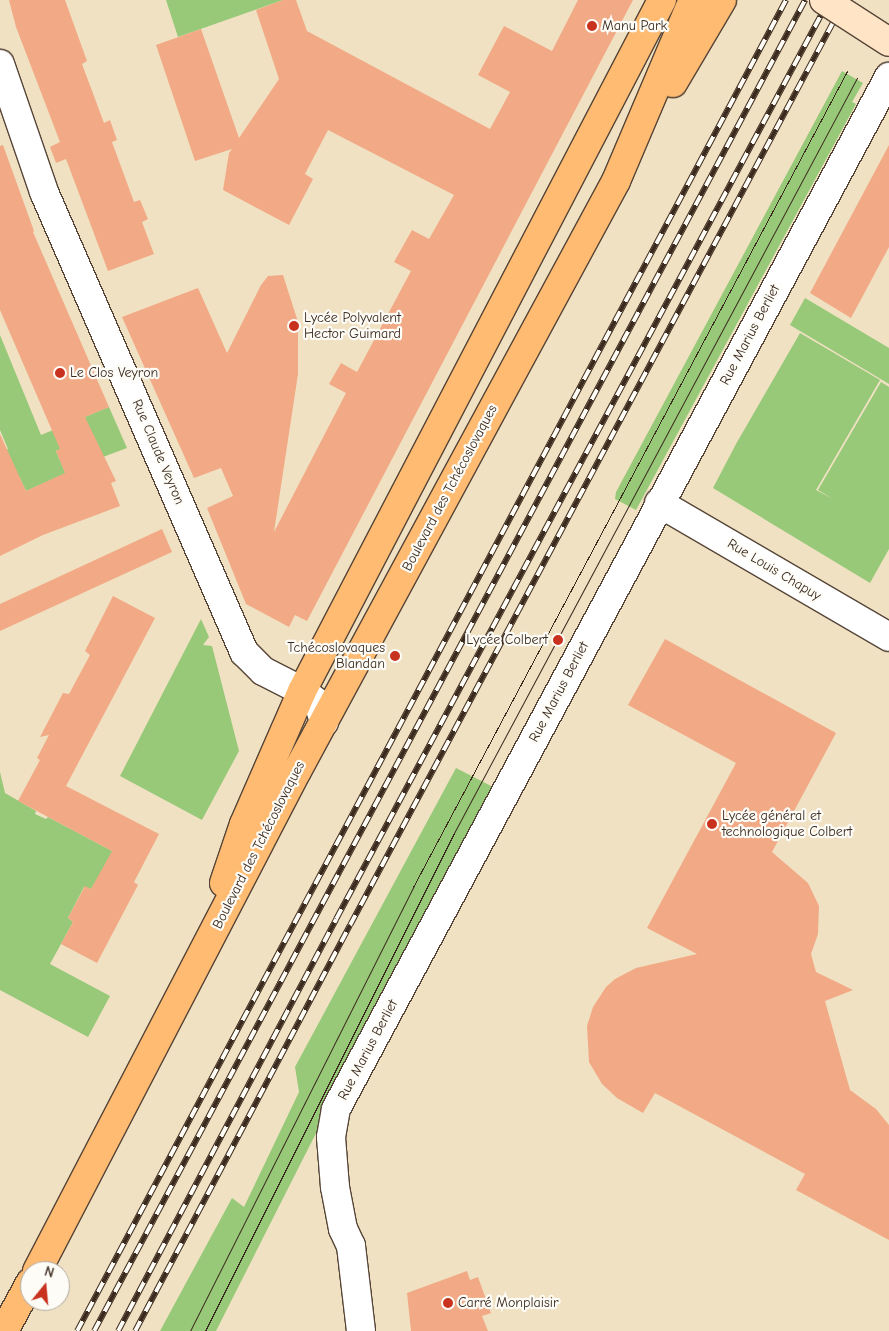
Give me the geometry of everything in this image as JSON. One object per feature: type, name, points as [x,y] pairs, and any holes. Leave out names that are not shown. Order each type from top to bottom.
[{"type":"main road","name":"Boulevard des Tchécoslovaques","points":[[195,970],[244,824],[302,691],[662,0]]},
{"type":"main road","name":"Boulevard des Tchécoslovaques","points":[[42,1261],[324,722],[616,181],[693,0]]},
{"type":"main road","points":[[616,181],[722,0]]},
{"type":"main road","points":[[824,0],[889,42]]},
{"type":"main road","points":[[4,1331],[20,1301]]},
{"type":"street","name":"Rue Claude Veyron","points":[[0,64],[44,192],[244,652],[263,671],[302,691],[318,703],[324,722]]},
{"type":"street","name":"Rue Marius Berliet","points":[[361,1331],[351,1246],[343,1229],[336,1187],[331,1137],[336,1109],[659,502],[889,77]]},
{"type":"street","name":"Rue Louis Chapuy","points":[[659,502],[889,638]]},
{"type":"green space","points":[[166,0],[283,0],[178,37]]},
{"type":"green space","points":[[842,71],[863,83],[852,102],[856,104],[636,510],[615,499],[616,492]]},
{"type":"green space","points":[[805,298],[889,348],[889,384],[790,325]]},
{"type":"green space","points":[[800,333],[880,380],[816,490],[833,499],[818,490],[881,382],[889,387],[889,549],[870,583],[713,488]]},
{"type":"green space","points":[[0,335],[41,435],[109,407],[127,448],[103,457],[93,435],[56,451],[70,484],[52,492],[46,482],[26,491],[20,478],[0,453],[8,449],[0,430]]},
{"type":"green space","points":[[201,619],[209,637],[203,645],[212,646],[239,751],[202,820],[120,776]]},
{"type":"green space","points":[[456,768],[495,788],[488,803],[482,805],[216,1331],[160,1331],[232,1198],[244,1207],[299,1092],[295,1067]]},
{"type":"green space","points":[[0,772],[5,793],[36,811],[35,814],[46,819],[48,817],[114,852],[91,889],[84,887],[68,918],[73,922],[50,964],[110,996],[88,1037],[0,990]]},
{"type":"building","points":[[9,0],[65,0],[87,61],[82,64],[104,123],[110,120],[117,140],[112,142],[134,202],[140,200],[148,219],[142,222],[154,254],[108,271],[66,159],[56,163],[50,147],[60,142],[16,27]]},
{"type":"building","name":"Lycée Polyvalent Hector Guimard","points":[[283,0],[296,0],[307,31],[490,129],[510,92],[478,75],[504,26],[552,51],[578,0],[633,0],[307,621],[295,615],[289,627],[246,604],[207,508],[233,496],[221,468],[194,478],[122,317],[198,288],[227,353],[261,285],[268,276],[283,275],[298,322],[298,374],[274,532],[346,393],[329,384],[341,363],[357,372],[411,271],[394,262],[412,230],[429,239],[454,195],[328,130],[305,174],[313,179],[289,225],[223,190],[229,153],[232,149],[195,161],[156,45],[201,29],[239,138],[279,79],[256,10]]},
{"type":"building","points":[[3,145],[33,232],[109,407],[85,417],[116,481],[111,483],[120,506],[43,535],[0,556],[0,434],[26,491],[65,473],[56,451],[60,449],[0,310],[0,146]]},
{"type":"building","points":[[889,145],[889,247],[851,318],[810,293]]},
{"type":"building","points":[[162,529],[172,552],[0,631],[0,604]]},
{"type":"building","points":[[113,596],[155,618],[66,786],[159,834],[134,882],[138,885],[97,963],[61,944],[73,922],[68,918],[85,886],[91,889],[112,851],[18,801],[40,760],[37,758],[49,735],[40,737],[63,693],[69,694],[90,655],[85,651]]},
{"type":"building","points":[[665,639],[836,733],[772,852],[808,883],[819,906],[818,934],[811,954],[816,972],[853,990],[825,1001],[850,1090],[876,1109],[889,1125],[889,1240],[796,1190],[805,1174],[655,1093],[643,1113],[617,1098],[602,1084],[589,1062],[587,1026],[593,1007],[606,987],[615,979],[636,968],[697,954],[647,928],[736,763],[628,705]]},
{"type":"building","name":"Carré Monplaisir","points":[[467,1271],[470,1280],[478,1277],[491,1313],[482,1316],[488,1331],[411,1331],[407,1293]]},
{"type":"tram line","points":[[190,1331],[413,887],[847,71]]},
{"type":"tram line","points":[[205,1331],[454,833],[857,78]]},
{"type":"railway","points":[[77,1331],[786,0]]},
{"type":"railway","points":[[94,1331],[805,0]]},
{"type":"railway","points":[[118,1331],[336,919],[829,0]]},
{"type":"railway","points":[[135,1331],[845,0]]},
{"type":"place","name":"Manu Park","points":[[592,26]]},
{"type":"place","name":"Lycée Polyvalent Hector Guimard","points":[[294,326]]},
{"type":"place","name":"Le Clos Veyron","points":[[60,373]]},
{"type":"place","name":"Lycée Colbert","points":[[558,640]]},
{"type":"place","name":"Tchécoslovaques Blandan","points":[[395,656]]},
{"type":"place","name":"Lycée général et technologique Colbert","points":[[712,824]]},
{"type":"place","name":"Carré Monplaisir","points":[[448,1303]]}]
